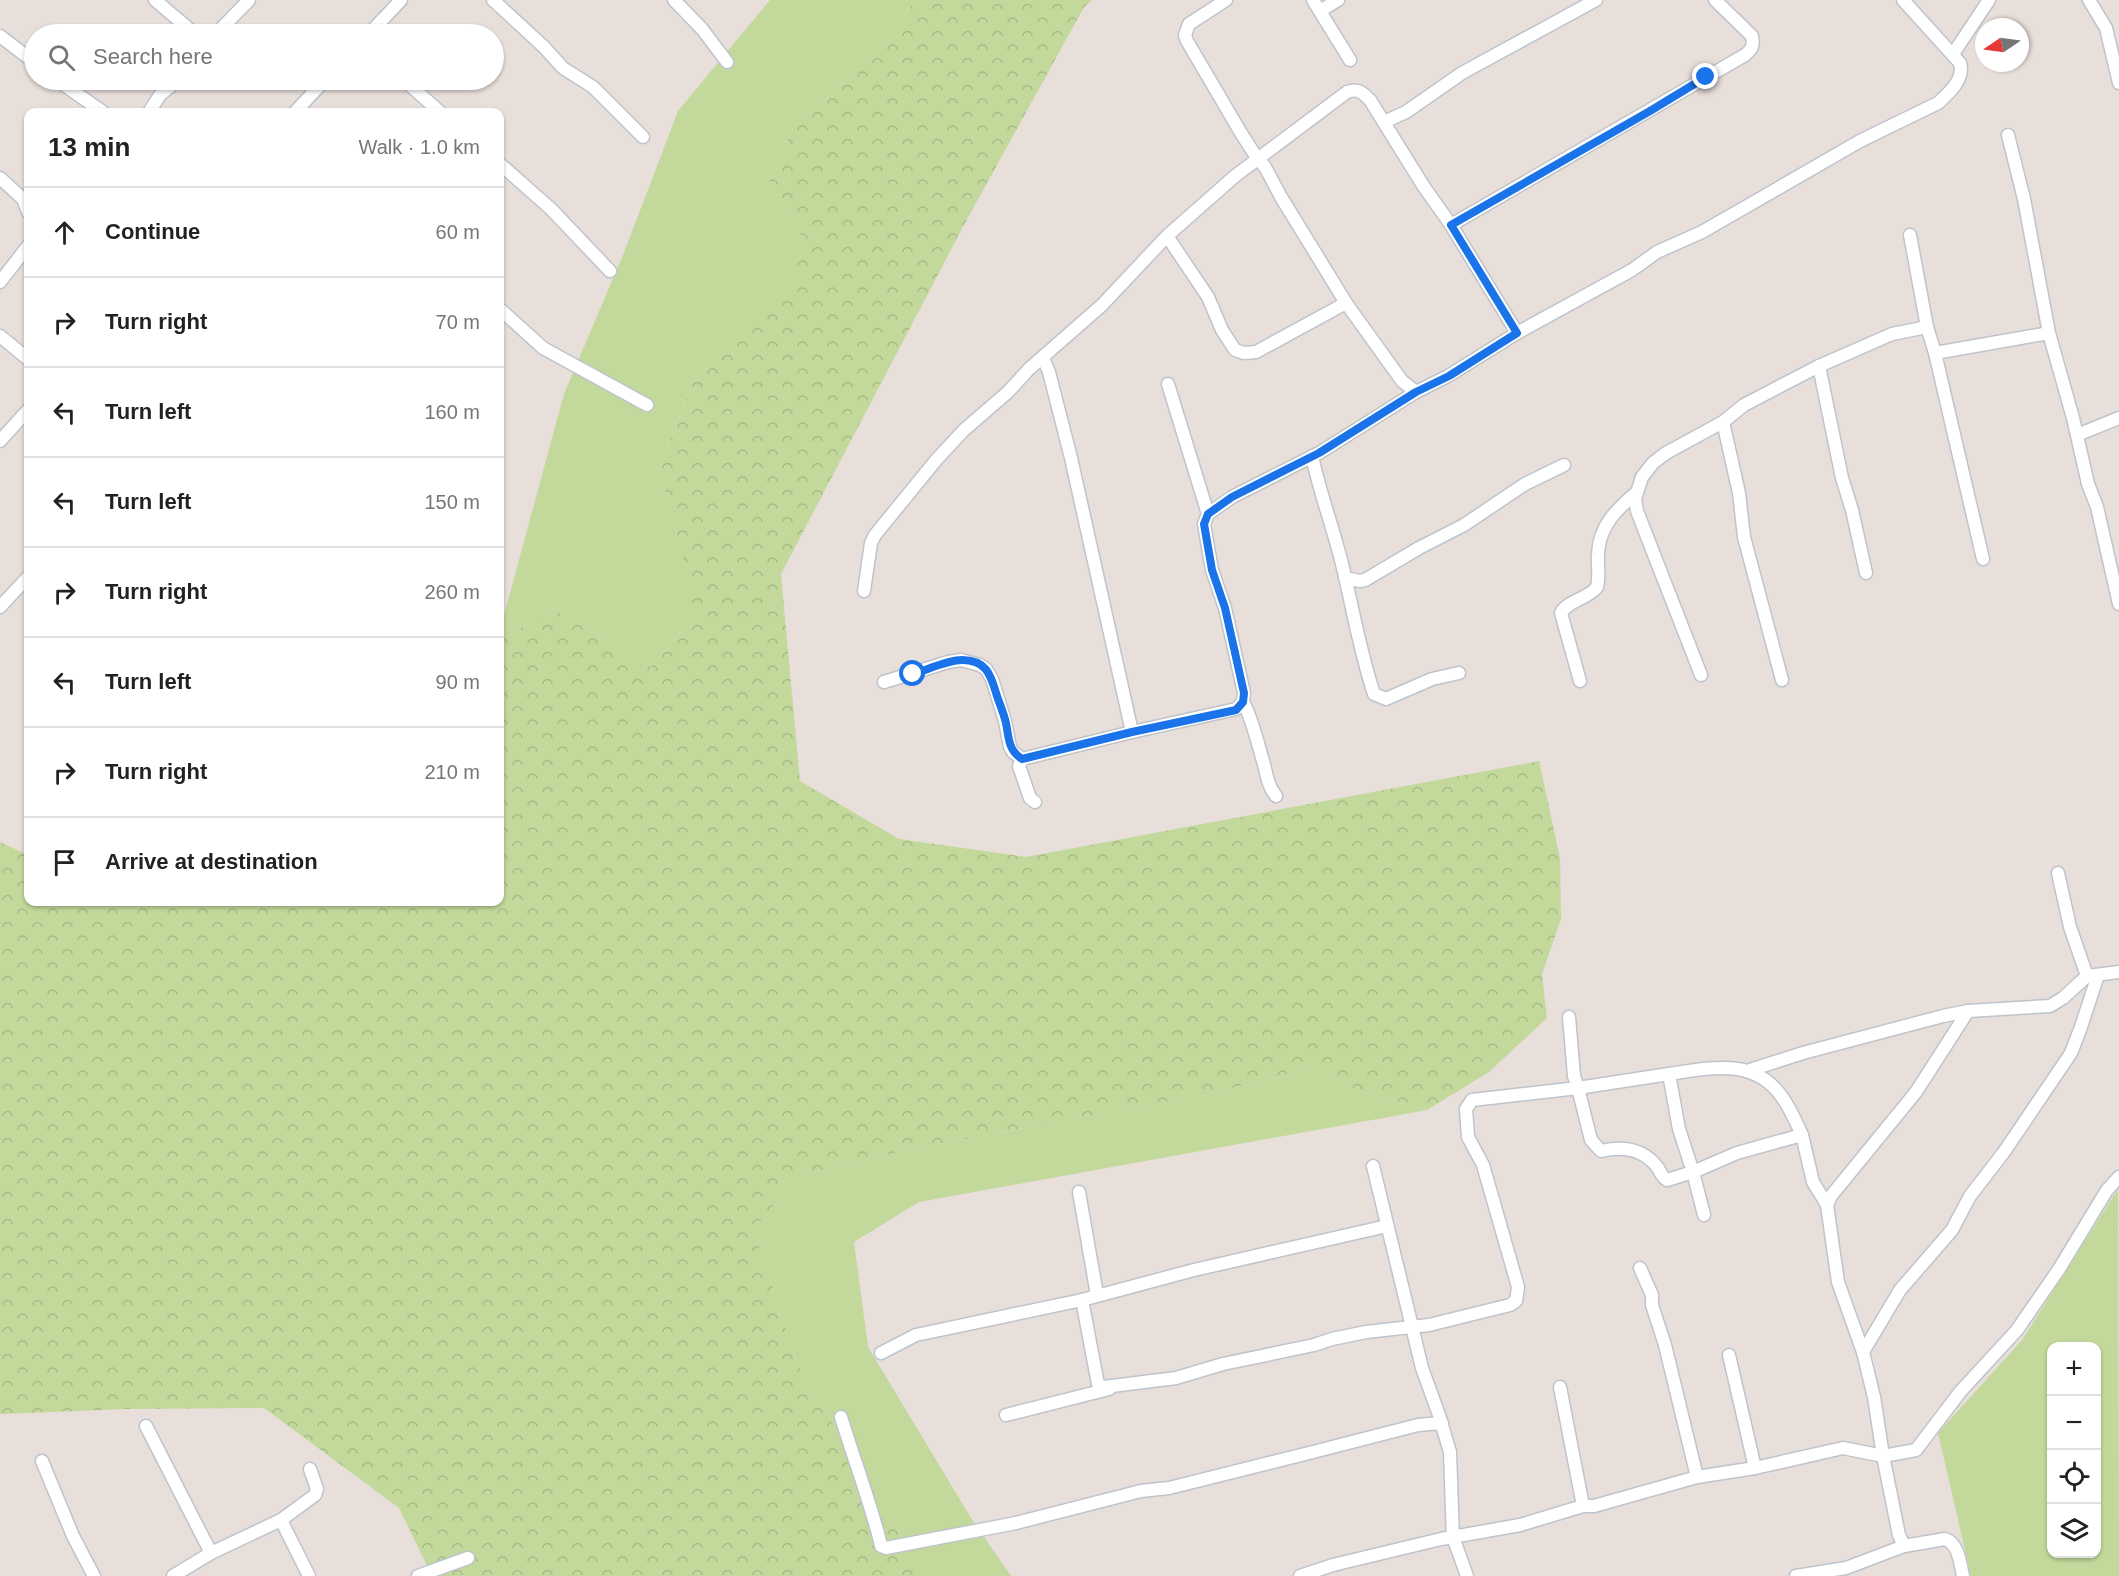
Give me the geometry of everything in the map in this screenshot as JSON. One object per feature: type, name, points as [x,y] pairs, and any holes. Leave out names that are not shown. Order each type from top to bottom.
[{"type":"street","points":[[155,0],[183,24]]},
{"type":"street","points":[[226,24],[249,0]]},
{"type":"street","points":[[378,24],[401,0]]},
{"type":"street","points":[[493,0],[544,47],[563,68],[593,87],[643,137]]},
{"type":"street","points":[[674,0],[702,29],[727,62]]},
{"type":"street","points":[[1226,0],[1189,24],[1185,35],[1346,303],[1402,381],[1416,392]]},
{"type":"street","points":[[1338,0],[1316,5],[1350,60]]},
{"type":"street","points":[[1384,122],[1406,112],[1462,73],[1596,0]]},
{"type":"street","points":[[1451,225],[1752,49],[1754,43],[1752,36],[1715,0]]},
{"type":"street","points":[[1276,796],[1267,780],[1264,763],[1243,702],[1244,693],[1232,639],[1212,570],[1204,524],[1208,514],[1232,497],[1312,456],[1416,392],[1449,376],[1517,333],[1632,270],[1657,252],[1702,232],[1860,141],[1938,103],[1960,76],[1962,70],[1960,63],[1903,0]]},
{"type":"street","points":[[1953,54],[1989,0]]},
{"type":"street","points":[[2089,0],[2106,28],[2119,83]]},
{"type":"street","points":[[0,36],[24,54]]},
{"type":"street","points":[[864,591],[870,543],[937,459],[964,430],[1102,304],[1167,236],[1208,198],[1257,158],[1338,98],[1354,89],[1362,91],[1370,100],[1424,187],[1451,225],[1517,333]]},
{"type":"street","points":[[71,90],[97,108]]},
{"type":"street","points":[[152,108],[166,90]]},
{"type":"street","points":[[299,108],[316,90]]},
{"type":"street","points":[[415,90],[436,108]]},
{"type":"street","points":[[2008,135],[2024,199],[2049,333],[2088,484],[2097,507],[2119,604]]},
{"type":"street","points":[[504,168],[551,209],[610,271]]},
{"type":"street","points":[[0,178],[24,202]]},
{"type":"street","points":[[1910,235],[1927,327],[1983,559]]},
{"type":"street","points":[[1167,236],[1208,297],[1222,330],[1235,350],[1244,353],[1256,352],[1346,303]]},
{"type":"street","points":[[0,282],[24,251]]},
{"type":"street","points":[[504,313],[543,348],[647,405]]},
{"type":"street","points":[[1701,675],[1637,511],[1636,492],[1642,477],[1666,453],[1723,422],[1744,405],[1819,366],[1892,334],[1927,327]]},
{"type":"street","points":[[1935,353],[2049,333]]},
{"type":"street","points":[[0,336],[24,355]]},
{"type":"street","points":[[1043,358],[1049,372],[1071,458],[1132,732]]},
{"type":"street","points":[[1819,366],[1842,478],[1852,510],[1866,573]]},
{"type":"street","points":[[1168,384],[1208,514]]},
{"type":"street","points":[[0,441],[24,414]]},
{"type":"street","points":[[2077,435],[2119,418]]},
{"type":"street","points":[[1723,422],[1739,493],[1744,537],[1782,680]]},
{"type":"street","points":[[1312,456],[1345,578],[1364,666],[1374,694],[1386,699],[1432,679],[1459,673]]},
{"type":"street","points":[[1345,578],[1365,580],[1464,525],[1525,484],[1564,465]]},
{"type":"street","points":[[1580,681],[1561,613],[1563,608],[1589,596],[1597,587],[1598,551],[1605,526],[1612,514],[1636,492]]},
{"type":"street","points":[[0,607],[24,581]]},
{"type":"street","points":[[884,682],[948,662],[961,660],[980,665],[990,673],[1005,721],[1010,747],[1022,759]]},
{"type":"street","points":[[1022,759],[1236,710],[1243,702]]},
{"type":"street","points":[[1022,759],[1019,766],[1030,798],[1035,802]]},
{"type":"street","points":[[1863,1352],[1900,1290],[1952,1230],[1970,1196],[2004,1152],[2071,1053],[2081,1027],[2092,976],[2070,927],[2058,873]]},
{"type":"street","points":[[1006,1415],[1118,1387],[1176,1378],[1223,1364],[1314,1345],[1332,1339],[1429,1324],[1510,1305],[1516,1301],[1518,1294],[1515,1275],[1483,1165],[1468,1137],[1467,1109],[1472,1100],[1578,1088],[1713,1068],[1750,1070],[1803,1053],[1943,1016],[1968,1011],[2050,1006],[2092,976],[2119,972]]},
{"type":"street","points":[[1827,1205],[1831,1196],[1916,1092],[1968,1011]]},
{"type":"street","points":[[1569,1017],[1574,1076],[1591,1140],[1601,1151],[1636,1150],[1645,1155],[1667,1180],[1693,1172],[1737,1153],[1802,1135]]},
{"type":"street","points":[[1750,1070],[1764,1077],[1782,1097],[1802,1135],[1813,1182],[1827,1205],[1838,1282],[1863,1352],[1874,1397],[1882,1456],[1896,1523],[1904,1546]]},
{"type":"street","points":[[1669,1074],[1679,1129],[1704,1215]]},
{"type":"street","points":[[1374,1166],[1422,1368],[1450,1452],[1454,1537],[1467,1576]]},
{"type":"street","points":[[1300,1576],[1334,1565],[1454,1537],[1520,1525],[1583,1506],[1594,1506],[1697,1477],[1755,1468],[1843,1448],[1882,1456],[1916,1450],[1960,1392],[2018,1329],[2059,1269],[2107,1190],[2119,1177]]},
{"type":"street","points":[[1079,1192],[1097,1295]]},
{"type":"street","points":[[881,1353],[916,1335],[1082,1300],[1194,1270],[1387,1226]]},
{"type":"street","points":[[1640,1268],[1652,1294],[1652,1305],[1665,1345],[1697,1477]]},
{"type":"street","points":[[1082,1300],[1098,1384],[1104,1387],[1118,1387]]},
{"type":"street","points":[[1728,1355],[1755,1468]]},
{"type":"street","points":[[1560,1387],[1583,1506]]},
{"type":"street","points":[[841,1417],[860,1479],[869,1498],[881,1546],[886,1548],[1016,1523],[1141,1491],[1169,1488],[1418,1425],[1442,1423]]},
{"type":"street","points":[[146,1426],[211,1554]]},
{"type":"street","points":[[42,1461],[94,1576]]},
{"type":"street","points":[[173,1576],[211,1554],[281,1520],[315,1495],[317,1489],[310,1469]]},
{"type":"street","points":[[281,1520],[309,1576]]},
{"type":"street","points":[[1796,1576],[1847,1572],[1904,1546],[1945,1539],[1951,1541],[1956,1547],[1963,1576]]},
{"type":"street","points":[[418,1576],[468,1558]]},
{"type":"green space","points":[[770,0],[916,0],[868,61],[793,128],[769,182],[804,240],[793,280],[695,378],[660,467],[688,580],[688,623],[651,667],[550,607],[504,639],[504,615],[564,394],[625,250],[678,111]]},
{"type":"green space","points":[[916,0],[1092,0],[1084,7],[965,223],[781,574],[800,781],[899,839],[1026,857],[1539,761],[1560,858],[1561,919],[1542,974],[1547,1018],[1489,1072],[1427,1110],[1361,1092],[1313,1068],[1208,1094],[906,1150],[796,1177],[754,1230],[796,1361],[909,1550],[929,1576],[432,1576],[399,1508],[264,1408],[127,1409],[0,1414],[0,842],[24,853],[24,906],[504,906],[504,639],[550,607],[651,667],[688,623],[688,580],[660,467],[695,378],[793,279],[804,240],[769,182],[793,128],[868,61]]},
{"type":"green space","points":[[1313,1068],[1361,1092],[1427,1110],[919,1202],[854,1242],[868,1347],[971,1518],[1011,1576],[929,1576],[909,1550],[796,1361],[754,1230],[796,1177],[906,1150],[1208,1094]]},
{"type":"green space","points":[[2118,1189],[2119,1576],[1971,1576],[1938,1433],[2022,1340]]},
{"type":"route","points":[[913,674],[961,660],[986,669],[990,673],[1005,721],[1010,747],[1022,759],[1236,710],[1243,702],[1244,693],[1225,608],[1212,570],[1204,524],[1208,514],[1232,497],[1319,453],[1416,392],[1449,376],[1517,333],[1451,225],[1706,77]]}]
